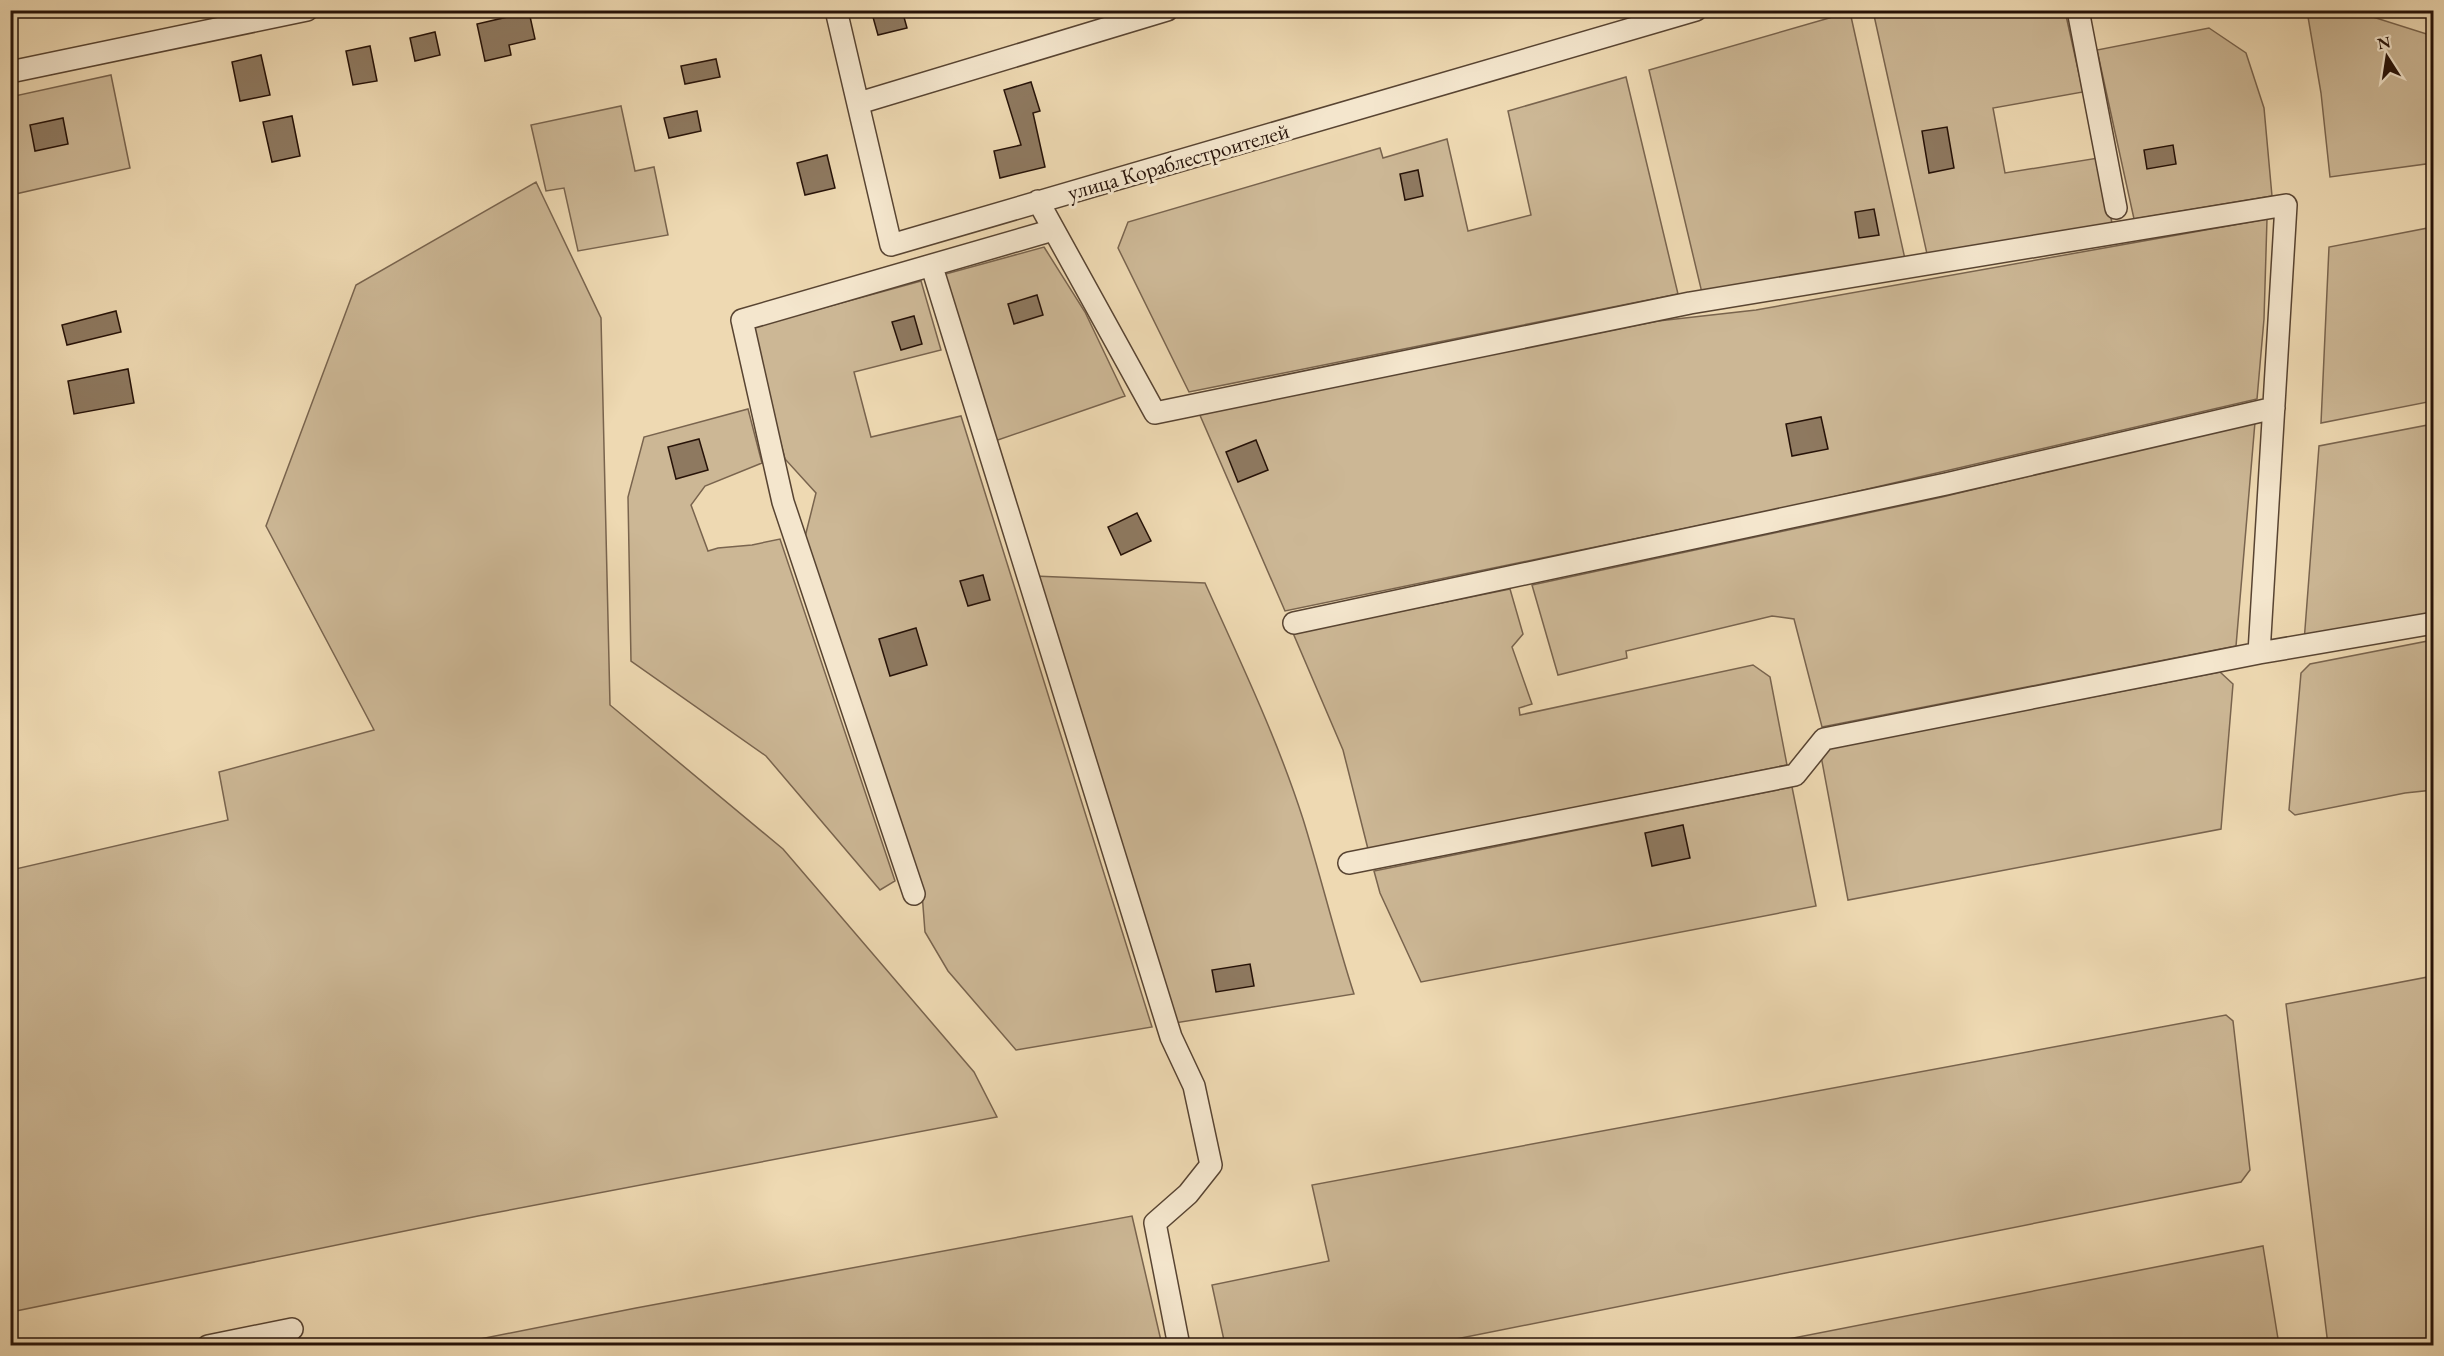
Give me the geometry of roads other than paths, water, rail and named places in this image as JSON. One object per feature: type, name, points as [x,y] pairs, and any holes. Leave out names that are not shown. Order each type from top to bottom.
[{"type":"street","points":[[10,72],[307,10]]},
{"type":"street","name":"улица Кораблестроителей","points":[[836,10],[891,245],[1696,10]]},
{"type":"street","points":[[859,102],[1167,10]]},
{"type":"street","points":[[2078,10],[2116,208]]},
{"type":"street","points":[[1038,201],[1155,413],[1690,303],[2286,205],[2259,653]]},
{"type":"street","points":[[914,894],[783,502],[741,320],[932,267],[1053,230]]},
{"type":"street","points":[[932,267],[1171,1038],[1194,1086],[1211,1165],[1188,1194],[1155,1223],[1179,1346]]},
{"type":"street","points":[[1294,623],[1946,484],[2274,408]]},
{"type":"street","points":[[1349,863],[1795,775],[1824,739],[2259,653],[2433,622]]},
{"type":"street","points":[[208,1346],[292,1329]]}]
